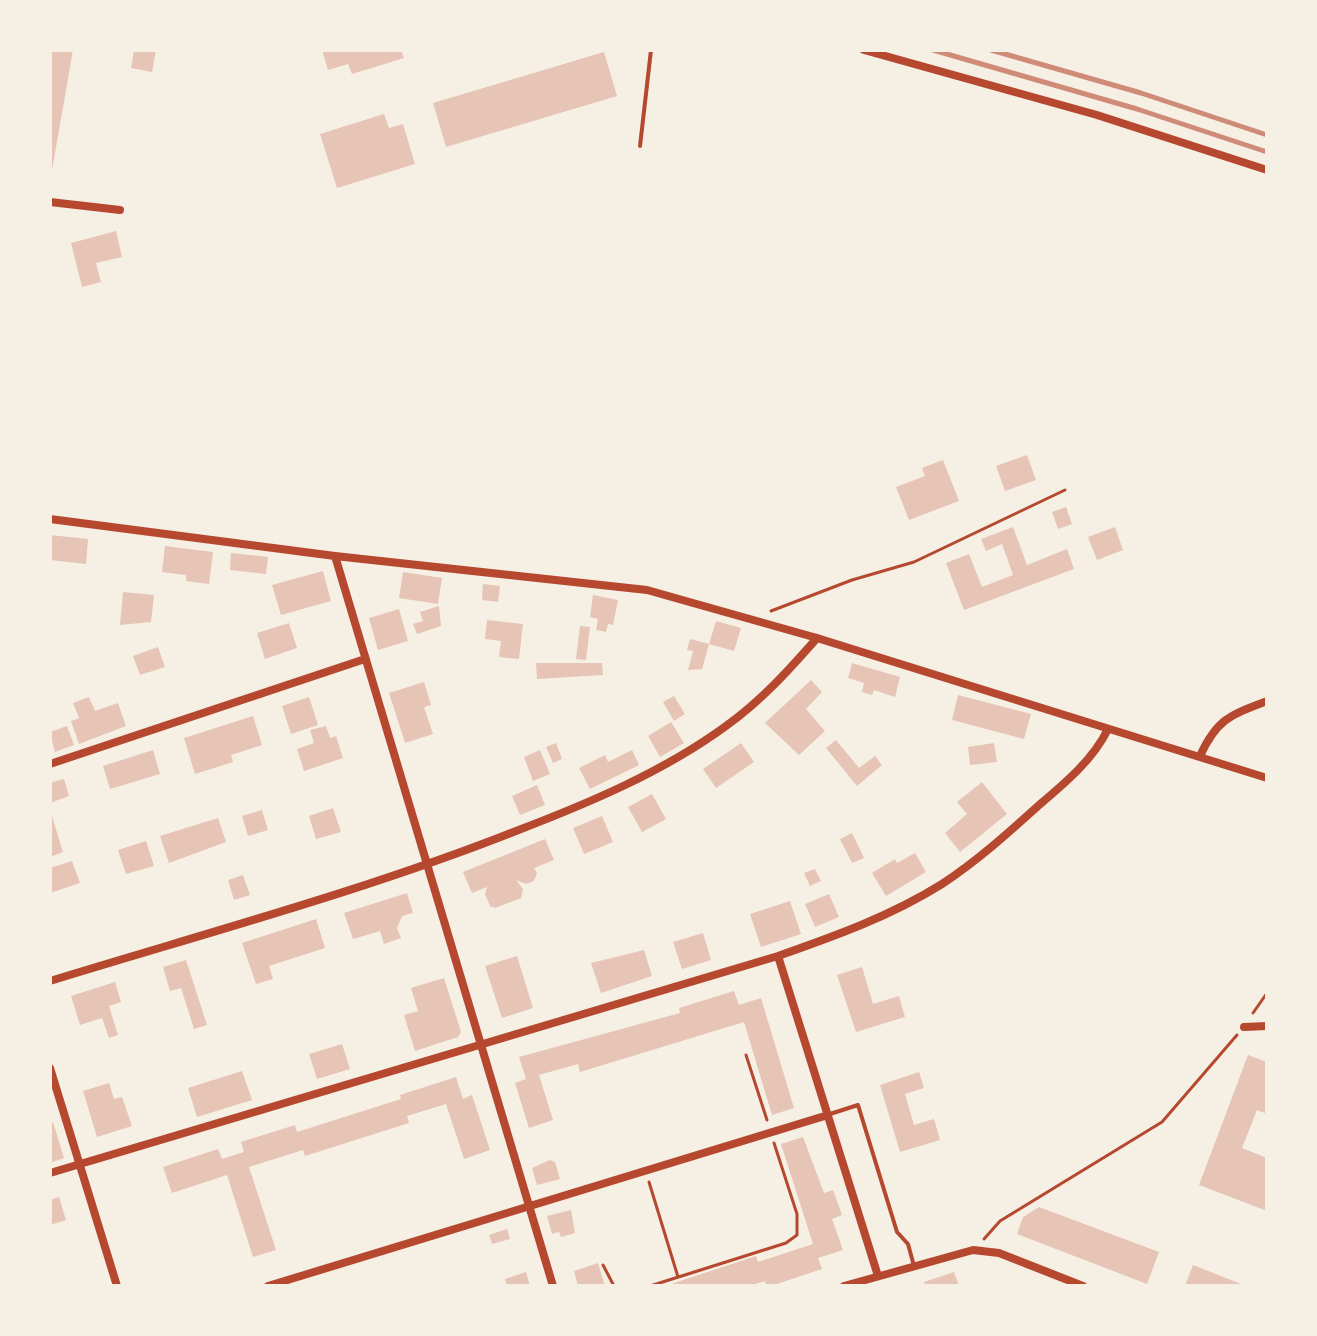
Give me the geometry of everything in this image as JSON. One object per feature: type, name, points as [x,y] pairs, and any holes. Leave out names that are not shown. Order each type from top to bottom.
[{"type":"street","points":[[864,50],[1097,115],[1267,170]]},
{"type":"street","points":[[50,202],[120,210]]},
{"type":"street","points":[[50,519],[335,556],[647,590],[817,638],[1267,778]]},
{"type":"street","points":[[335,556],[553,1286]]},
{"type":"street","points":[[50,981],[427,867],[571,810],[664,766],[726,727],[773,688],[817,638]]},
{"type":"street","points":[[50,764],[365,659]]},
{"type":"street","points":[[1200,756],[1212,730],[1229,716],[1267,701]]},
{"type":"street","points":[[50,1173],[778,956],[891,912],[951,878],[980,857],[1056,791],[1100,746],[1108,729]]},
{"type":"street","points":[[778,956],[878,1276]]},
{"type":"street","points":[[1244,1027],[1267,1026]]},
{"type":"street","points":[[50,1068],[117,1286]]},
{"type":"street","points":[[268,1286],[828,1115]]},
{"type":"street","points":[[844,1286],[973,1250],[999,1253],[1083,1286]]},
{"type":"lane","points":[[640,146],[651,50]]},
{"type":"lane","points":[[828,1115],[858,1105],[897,1232],[908,1244],[914,1266]]},
{"type":"path","points":[[760,622],[776,608],[914,562],[1065,490]]},
{"type":"path","points":[[973,1250],[1000,1221],[1162,1122],[1244,1027],[1267,993]]},
{"type":"path","points":[[650,1286],[786,1243],[797,1235],[797,1214],[746,1055]]},
{"type":"path","points":[[646,1170],[678,1277]]},
{"type":"path","points":[[603,1265],[614,1286]]},
{"type":"building","points":[[50,50],[73,50],[52,170],[50,170]]},
{"type":"building","points":[[134,50],[156,50],[152,72],[131,68]]},
{"type":"building","points":[[322,50],[401,50],[404,58],[352,74],[348,64],[328,70]]},
{"type":"building","points":[[604,52],[617,96],[446,147],[433,103]]},
{"type":"building","points":[[384,114],[389,128],[403,124],[415,164],[337,188],[320,134]]},
{"type":"building","points":[[116,231],[122,257],[96,263],[101,282],[82,287],[71,243]]},
{"type":"building","points":[[1027,455],[1036,480],[1005,491],[996,466]]},
{"type":"building","points":[[943,460],[959,501],[909,520],[896,487],[925,476],[922,468]]},
{"type":"building","points":[[1066,507],[1072,524],[1058,529],[1052,512]]},
{"type":"building","points":[[1013,527],[1027,565],[1067,549],[1074,569],[964,610],[946,563],[969,554],[982,587],[1013,575],[1002,544],[986,551],[981,539]]},
{"type":"building","points":[[1115,527],[1123,550],[1097,560],[1088,537]]},
{"type":"building","points":[[50,535],[88,539],[86,564],[50,560]]},
{"type":"building","points":[[165,546],[213,552],[209,584],[186,581],[186,575],[162,572]]},
{"type":"building","points":[[231,553],[268,557],[266,574],[230,570]]},
{"type":"building","points":[[323,571],[331,601],[281,615],[272,585]]},
{"type":"building","points":[[403,572],[442,578],[438,604],[399,598]]},
{"type":"building","points":[[483,584],[500,586],[498,602],[482,600]]},
{"type":"building","points":[[123,592],[154,595],[151,622],[120,625]]},
{"type":"building","points":[[593,595],[618,600],[613,625],[608,624],[606,632],[596,630],[598,619],[590,617]]},
{"type":"building","points":[[439,606],[441,626],[417,634],[413,624],[423,621],[420,612]]},
{"type":"building","points":[[399,609],[408,641],[378,650],[369,618]]},
{"type":"building","points":[[487,620],[523,624],[519,659],[499,657],[501,641],[485,639]]},
{"type":"building","points":[[716,621],[741,628],[734,651],[709,644]]},
{"type":"building","points":[[289,623],[297,648],[265,659],[257,633]]},
{"type":"building","points":[[580,626],[590,627],[586,660],[576,659]]},
{"type":"building","points":[[690,639],[709,644],[702,669],[688,670],[693,651],[687,650]]},
{"type":"building","points":[[158,647],[165,667],[140,675],[133,656]]},
{"type":"building","points":[[536,663],[602,663],[603,675],[537,679]]},
{"type":"building","points":[[852,663],[900,677],[895,697],[874,690],[872,695],[862,692],[864,683],[848,678]]},
{"type":"building","points":[[811,680],[822,692],[806,709],[825,731],[799,755],[765,723]]},
{"type":"building","points":[[424,682],[431,705],[424,707],[433,734],[405,743],[389,693]]},
{"type":"building","points":[[958,695],[1031,714],[1024,739],[952,720]]},
{"type":"building","points":[[674,696],[685,714],[674,721],[663,702]]},
{"type":"building","points":[[89,697],[95,711],[118,703],[126,726],[79,744],[71,721],[79,718],[73,703]]},
{"type":"building","points":[[309,697],[318,725],[291,734],[282,706]]},
{"type":"building","points":[[253,716],[262,745],[231,755],[233,762],[195,774],[184,738]]},
{"type":"building","points":[[671,722],[684,743],[660,757],[648,736]]},
{"type":"building","points":[[67,726],[74,745],[55,752],[50,732]]},
{"type":"building","points":[[326,726],[330,738],[336,736],[343,758],[304,771],[297,749],[314,743],[310,730]]},
{"type":"building","points":[[836,740],[859,768],[875,756],[882,765],[857,786],[826,748]]},
{"type":"building","points":[[556,743],[562,759],[553,763],[546,747]]},
{"type":"building","points":[[741,743],[754,762],[716,788],[703,769]]},
{"type":"building","points":[[994,743],[997,762],[970,765],[968,747]]},
{"type":"building","points":[[153,750],[160,774],[110,789],[103,766]]},
{"type":"building","points":[[540,750],[550,774],[533,781],[524,757]]},
{"type":"building","points":[[632,750],[639,765],[590,789],[579,768],[605,755],[608,762]]},
{"type":"building","points":[[64,779],[69,796],[50,803],[50,783]]},
{"type":"building","points":[[982,782],[1007,814],[960,852],[945,833],[967,814],[957,802]]},
{"type":"building","points":[[537,785],[545,805],[520,815],[512,796]]},
{"type":"building","points":[[652,794],[666,819],[642,832],[628,807]]},
{"type":"building","points":[[333,808],[341,832],[316,839],[309,816]]},
{"type":"building","points":[[262,810],[268,830],[248,836],[242,816]]},
{"type":"building","points":[[50,814],[63,852],[50,857]]},
{"type":"building","points":[[602,816],[613,842],[584,854],[573,828]]},
{"type":"building","points":[[218,818],[226,842],[169,863],[160,836]]},
{"type":"building","points":[[852,833],[864,858],[852,863],[840,839]]},
{"type":"building","points":[[545,839],[554,860],[534,868],[537,873],[534,881],[526,884],[516,880],[523,889],[521,898],[495,908],[490,906],[485,894],[487,887],[472,893],[463,872]]},
{"type":"building","points":[[146,841],[154,866],[126,874],[118,850]]},
{"type":"building","points":[[915,853],[926,872],[886,896],[872,873],[895,859],[897,863]]},
{"type":"building","points":[[72,861],[80,883],[50,893],[50,868]]},
{"type":"building","points":[[815,869],[821,881],[810,886],[804,873]]},
{"type":"building","points":[[243,875],[250,895],[234,900],[228,880]]},
{"type":"building","points":[[407,893],[413,913],[402,916],[397,928],[401,938],[384,944],[380,931],[353,939],[344,913]]},
{"type":"building","points":[[829,894],[839,917],[815,927],[805,904]]},
{"type":"building","points":[[790,901],[801,934],[761,947],[750,914]]},
{"type":"building","points":[[316,919],[325,948],[269,966],[273,979],[256,984],[242,943]]},
{"type":"building","points":[[703,933],[711,960],[682,969],[673,942]]},
{"type":"building","points":[[644,950],[652,976],[601,993],[591,963]]},
{"type":"building","points":[[517,956],[533,1008],[502,1018],[485,966]]},
{"type":"building","points":[[186,960],[207,1025],[194,1029],[181,988],[170,991],[163,967]]},
{"type":"building","points":[[862,967],[873,1004],[899,996],[905,1017],[856,1032],[837,975]]},
{"type":"building","points":[[444,978],[461,1032],[458,1037],[415,1051],[404,1015],[418,1011],[411,988]]},
{"type":"building","points":[[115,982],[121,1002],[109,1006],[118,1035],[109,1038],[102,1018],[80,1025],[71,996]]},
{"type":"building","points":[[734,991],[739,1005],[761,998],[794,1108],[772,1115],[744,1022],[580,1072],[578,1064],[539,1075],[553,1120],[529,1128],[515,1083],[526,1079],[519,1057],[680,1013],[679,1008]]},
{"type":"building","points":[[342,1044],[350,1069],[317,1079],[309,1054]]},
{"type":"building","points":[[1248,1055],[1267,1062],[1267,1114],[1257,1110],[1242,1148],[1267,1158],[1267,1211],[1199,1185]]},
{"type":"building","points":[[242,1071],[252,1100],[197,1117],[188,1088]]},
{"type":"building","points":[[919,1072],[924,1088],[905,1094],[914,1125],[934,1119],[940,1140],[900,1152],[880,1085]]},
{"type":"building","points":[[456,1077],[463,1099],[472,1095],[490,1150],[464,1159],[446,1104],[407,1116],[409,1123],[305,1156],[303,1150],[249,1167],[276,1250],[253,1257],[227,1175],[172,1193],[163,1167],[218,1149],[222,1159],[244,1152],[241,1142],[295,1125],[297,1132],[401,1099],[400,1095]]},
{"type":"building","points":[[109,1083],[114,1099],[122,1097],[132,1126],[97,1137],[83,1091]]},
{"type":"building","points":[[53,1122],[64,1158],[50,1163],[50,1123]]},
{"type":"building","points":[[803,1137],[824,1193],[833,1190],[842,1215],[832,1219],[843,1250],[818,1258],[822,1269],[771,1286],[766,1286],[765,1281],[749,1286],[665,1286],[756,1256],[758,1262],[813,1244],[781,1144]]},
{"type":"building","points":[[550,1160],[555,1162],[560,1179],[537,1185],[532,1168]]},
{"type":"building","points":[[59,1197],[66,1220],[50,1225],[50,1200]]},
{"type":"building","points":[[1039,1207],[1159,1252],[1147,1284],[1017,1234],[1023,1217]]},
{"type":"building","points":[[571,1210],[575,1233],[561,1237],[559,1232],[552,1234],[547,1216]]},
{"type":"building","points":[[507,1229],[510,1239],[492,1244],[489,1235]]},
{"type":"building","points":[[598,1263],[605,1286],[578,1286],[574,1271]]},
{"type":"building","points":[[1193,1265],[1246,1286],[1185,1286]]},
{"type":"building","points":[[526,1272],[530,1286],[507,1286],[505,1279]]},
{"type":"building","points":[[954,1272],[959,1286],[925,1286],[924,1282]]},
{"type":"railway","points":[[933,50],[1137,109],[1267,152]]},
{"type":"railway","points":[[991,50],[1141,93],[1267,135]]}]
